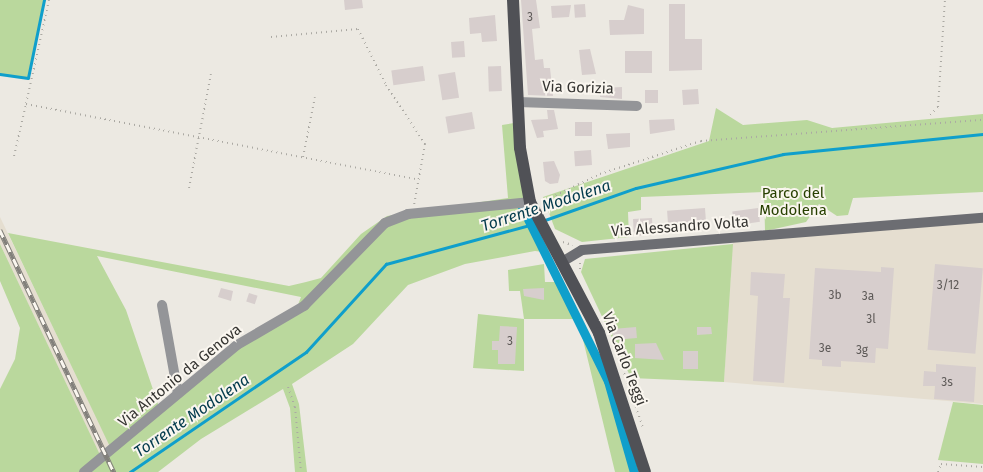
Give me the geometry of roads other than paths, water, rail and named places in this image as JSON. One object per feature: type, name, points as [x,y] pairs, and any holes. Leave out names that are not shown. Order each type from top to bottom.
[{"type":"main road","points":[[513,0],[520,148],[533,205],[544,232],[562,262]]},
{"type":"main road","name":"Via Carlo Teggi","points":[[562,262],[614,371],[645,472]]},
{"type":"street","name":"Via Gorizia","points":[[518,102],[637,106]]},
{"type":"street","name":"Via Antonio da Genova","points":[[84,472],[237,345],[304,306],[385,223],[408,214],[533,205]]},
{"type":"street","name":"Via Alessandro Volta","points":[[562,262],[578,253],[983,218]]},
{"type":"street","points":[[162,305],[178,394]]},
{"type":"waterway","points":[[0,74],[28,78],[44,0]]},
{"type":"waterway","name":"Torrente Modolena","points":[[545,220],[636,188],[783,154],[983,134]]},
{"type":"waterway","points":[[522,207],[608,381],[634,472]]},
{"type":"waterway","name":"Torrente Modolena","points":[[130,472],[306,352],[386,264],[537,223]]},
{"type":"railway","points":[[0,230],[114,472]]},
{"type":"park label","name":"Parco del Modolena","points":[[793,202]]}]
